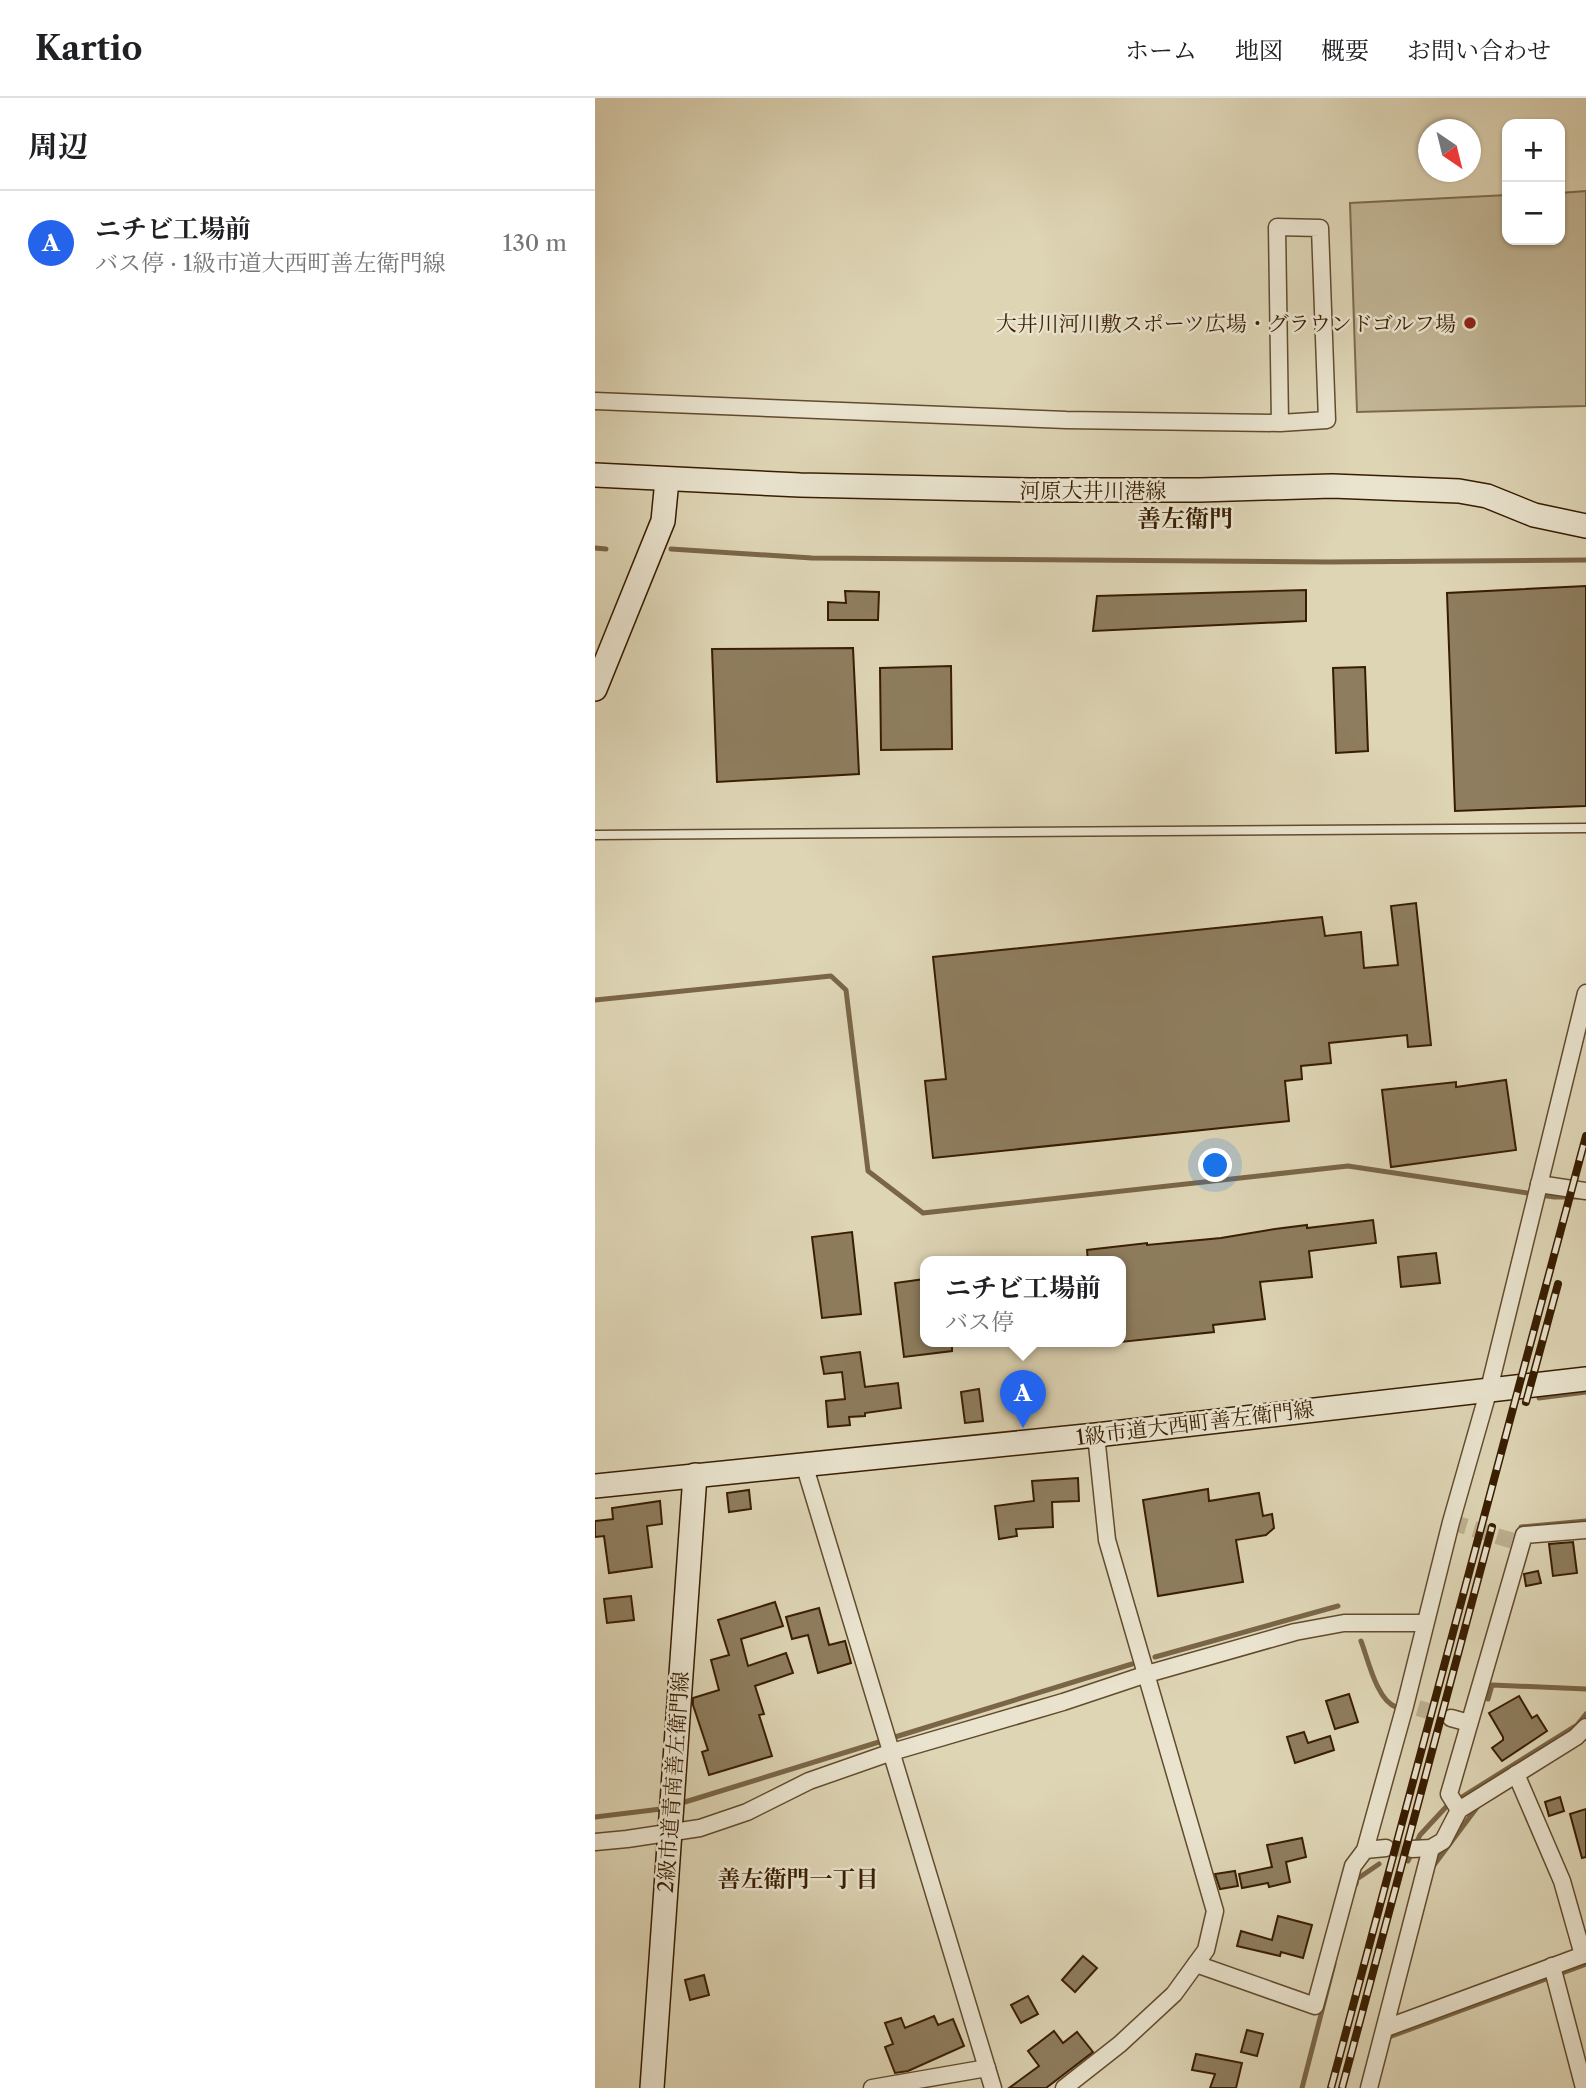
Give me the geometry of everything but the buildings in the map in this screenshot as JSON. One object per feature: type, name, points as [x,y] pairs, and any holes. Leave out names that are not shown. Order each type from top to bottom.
[{"type":"street","points":[[595,401],[1039,419],[1280,423],[1327,420],[1320,228],[1277,227],[1280,423]]},
{"type":"street","name":"河原大井川港線","points":[[595,475],[667,480],[1031,490],[1200,490],[1332,485],[1459,491],[1487,496],[1534,515],[1586,526]]},
{"type":"street","points":[[595,689],[663,521],[667,480]]},
{"type":"street","points":[[1196,1964],[1315,2006],[1353,1866],[1365,1850],[1412,1707],[1425,1623],[1489,1389],[1586,993]]},
{"type":"street","points":[[1539,1184],[1586,1191]]},
{"type":"street","name":"1級市道大西町善左衛門線","points":[[595,1486],[1096,1435],[1586,1379]]},
{"type":"street","points":[[1064,2088],[1120,2044],[1174,1994],[1206,1950],[1215,1912],[1107,1540],[1096,1435]]},
{"type":"street","points":[[804,1464],[993,2088]]},
{"type":"street","name":"2級市道青南善左衛門線","points":[[652,2088],[695,1475]]},
{"type":"street","points":[[1459,1810],[1449,1794],[1524,1535],[1586,1530]]},
{"type":"street","points":[[595,1842],[700,1828],[747,1812],[809,1782],[892,1752],[1295,1632],[1344,1623],[1425,1623]]},
{"type":"street","points":[[1451,1718],[1469,1723]]},
{"type":"street","points":[[1412,1849],[1431,1848],[1443,1841],[1459,1810],[1576,1737],[1586,1727]]},
{"type":"street","points":[[1386,2028],[1584,1954],[1562,1881],[1516,1774]]},
{"type":"street","points":[[1365,1850],[1386,1848]]},
{"type":"street","points":[[1369,2088],[1431,1848]]},
{"type":"street","points":[[1552,1966],[1584,2088]]},
{"type":"street","points":[[872,2088],[987,2068]]},
{"type":"lane","points":[[595,835],[1586,828]]},
{"type":"shaded area","name":"大井川河川敷スポーツ広場・グラウンドゴルフ場","points":[[1586,191],[1586,406],[1357,412],[1350,203],[1502,195],[1502,245],[1565,245],[1565,193]]},
{"type":"waterway","points":[[595,548],[606,549]]},
{"type":"waterway","points":[[671,549],[812,558],[1328,562],[1586,560]]},
{"type":"waterway","points":[[595,1000],[831,976],[846,990],[868,1171],[923,1213],[1348,1166],[1554,1197],[1579,1197]]},
{"type":"waterway","points":[[1539,1398],[1586,1392]]},
{"type":"waterway","points":[[1521,1527],[1586,1521]]},
{"type":"waterway","points":[[1155,1657],[1338,1606]]},
{"type":"waterway","points":[[1361,1641],[1378,1688],[1383,1697],[1396,1707]]},
{"type":"waterway","points":[[895,1737],[1132,1664]]},
{"type":"waterway","points":[[1488,1699],[1492,1685],[1586,1689]]},
{"type":"waterway","points":[[1408,1861],[1420,1835],[1446,1807],[1577,1725],[1586,1714]]},
{"type":"waterway","points":[[685,1802],[879,1742]]},
{"type":"waterway","points":[[1434,1865],[1478,1806]]},
{"type":"waterway","points":[[595,1817],[661,1809]]},
{"type":"waterway","points":[[1356,1884],[1357,1879],[1379,1864]]},
{"type":"waterway","points":[[1302,2088],[1334,1964]]},
{"type":"waterway","points":[[1389,2037],[1586,1964]]},
{"type":"tunnel","points":[[1451,1522],[1523,1544]]},
{"type":"tunnel","points":[[1418,1708],[1451,1718]]},
{"type":"tunnel","points":[[1386,1848],[1412,1849]]},
{"type":"railway","points":[[1331,2088],[1586,1136]]},
{"type":"railway","points":[[1526,1402],[1558,1284]]},
{"type":"railway","points":[[1342,2088],[1492,1527]]},
{"type":"place","name":"大井川河川敷スポーツ広場・グラウンドゴルフ場","points":[[1470,323]]},
{"type":"place","name":"ニチビ工場前","points":[[1023,1428]]},
{"type":"district","name":"善左衛門","points":[[1185,518]]},
{"type":"district","name":"善左衛門一丁目","points":[[798,1879]]}]
